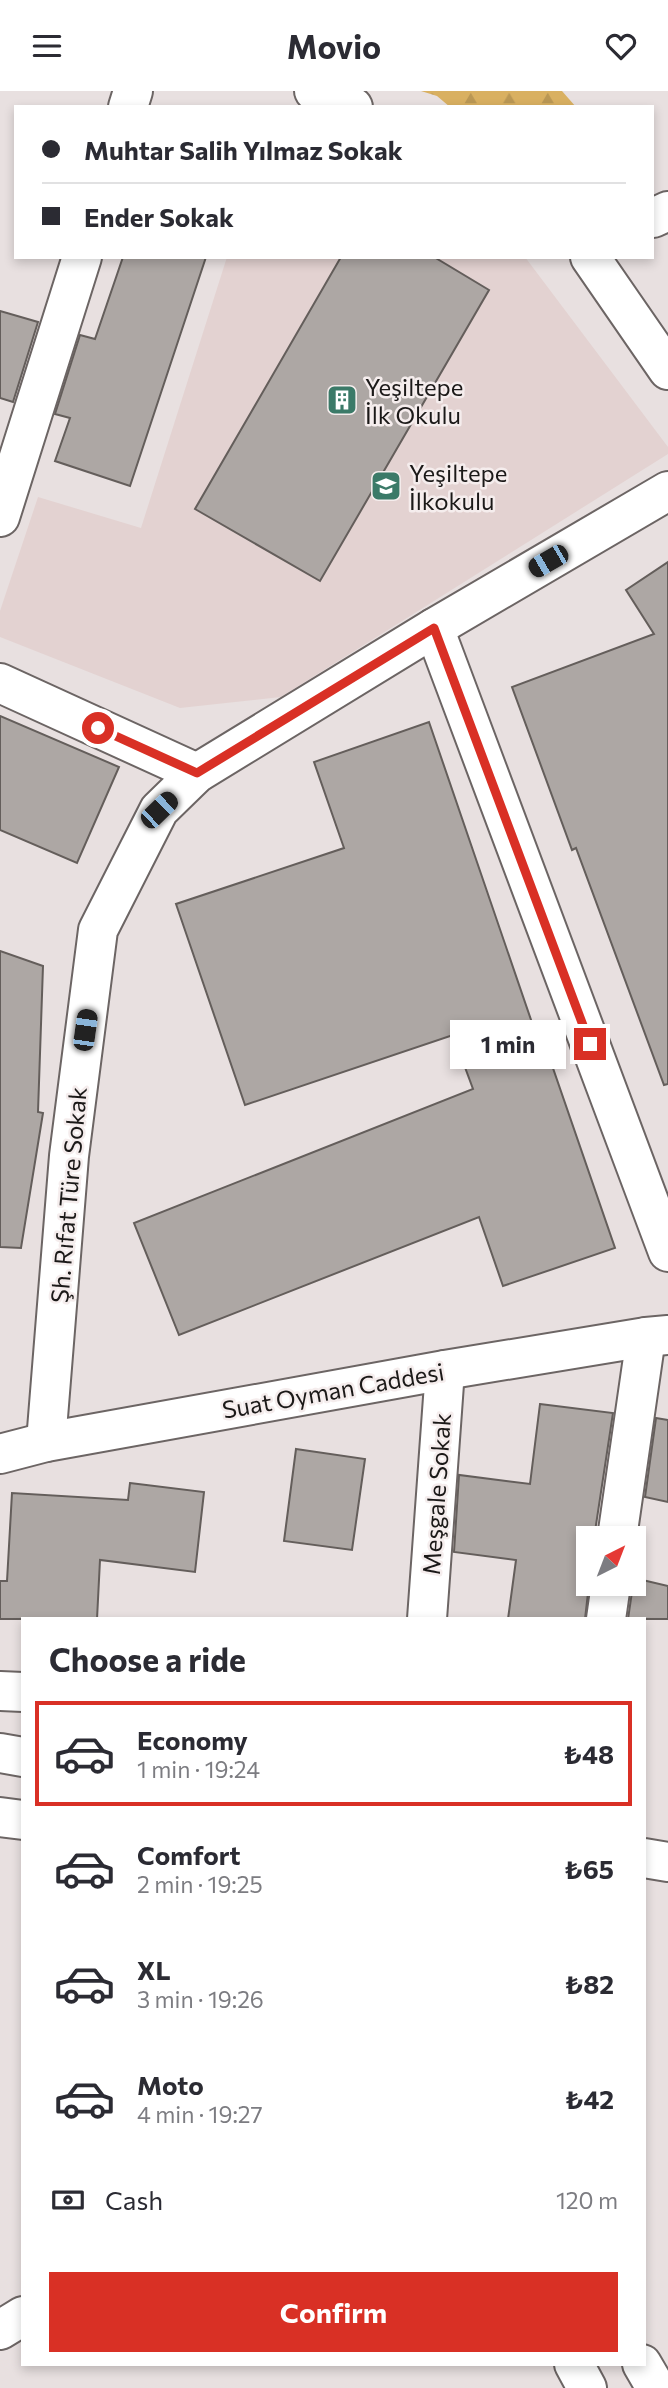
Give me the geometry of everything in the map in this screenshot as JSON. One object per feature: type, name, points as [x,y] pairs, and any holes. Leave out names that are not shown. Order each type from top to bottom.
[{"type":"street","points":[[314,91],[348,105]]},
{"type":"street","points":[[0,517],[81,259]]},
{"type":"street","points":[[591,259],[668,370]]},
{"type":"street","name":"Şh. Rıfat Türe Sokak","points":[[46,1442],[69,1156],[98,930],[159,810],[197,773],[434,628],[668,491]]},
{"type":"street","points":[[434,628],[668,1252]]},
{"type":"street","points":[[0,683],[197,773]]},
{"type":"street","points":[[619,1526],[657,1336]]},
{"type":"street","name":"Suat Oyman Caddesi","points":[[0,1454],[46,1442],[445,1370],[657,1336]]},
{"type":"street","name":"Meşgale Sokak","points":[[426,1617],[445,1370]]},
{"type":"street","points":[[606,1617],[609,1596]]},
{"type":"street","points":[[0,1691],[21,1692]]},
{"type":"street","points":[[0,1753],[21,1757]]},
{"type":"street","points":[[0,1817],[21,1820]]},
{"type":"street","points":[[0,2330],[21,2317]]},
{"type":"street","points":[[575,2366],[587,2388]]},
{"type":"street","points":[[643,2366],[656,2388]]},
{"type":"shaded area","name":"Yeşiltepe İlkokulu","points":[[226,259],[527,259],[668,447],[668,454],[281,697],[180,708],[0,637],[0,611],[38,497],[141,528]]},
{"type":"green space","points":[[421,91],[562,91],[574,105],[448,105],[437,96]]},
{"type":"building","points":[[122,259],[205,259],[130,486],[55,461],[70,418],[55,414],[80,335],[95,339]]},
{"type":"building","name":"Yeşiltepe İlk Okulu","points":[[340,259],[437,259],[489,290],[320,581],[195,509]]},
{"type":"building","points":[[0,311],[38,322],[13,402],[0,398]]},
{"type":"building","points":[[668,562],[668,1084],[664,1085],[576,848],[572,850],[512,687],[654,634],[626,590]]},
{"type":"building","points":[[0,716],[119,767],[77,863],[0,830]]},
{"type":"building","points":[[429,722],[541,1049],[546,1048],[615,1248],[503,1286],[479,1217],[179,1335],[134,1223],[473,1089],[453,1035],[245,1105],[176,904],[344,848],[314,762]]},
{"type":"building","points":[[0,951],[43,966],[38,1112],[43,1113],[21,1248],[0,1247]]},
{"type":"building","points":[[540,1404],[613,1413],[596,1526],[576,1526],[576,1596],[588,1596],[585,1617],[508,1617],[516,1560],[454,1552],[459,1475],[530,1484]]},
{"type":"building","points":[[656,1418],[668,1420],[668,1502],[645,1497]]},
{"type":"building","points":[[296,1449],[365,1459],[352,1550],[284,1541]]},
{"type":"building","points":[[130,1483],[204,1492],[195,1572],[100,1560],[97,1617],[0,1619],[0,1581],[7,1581],[12,1493],[128,1500]]},
{"type":"building","points":[[646,1581],[668,1586],[668,1619],[628,1617],[631,1596],[646,1596]]},
{"type":"place","name":"Yeşiltepe İlk Okulu","points":[[342,400]]},
{"type":"place","name":"Yeşiltepe İlkokulu","points":[[386,486]]},
{"type":"route","points":[[98,728],[197,773],[434,628],[590,1044]]}]
